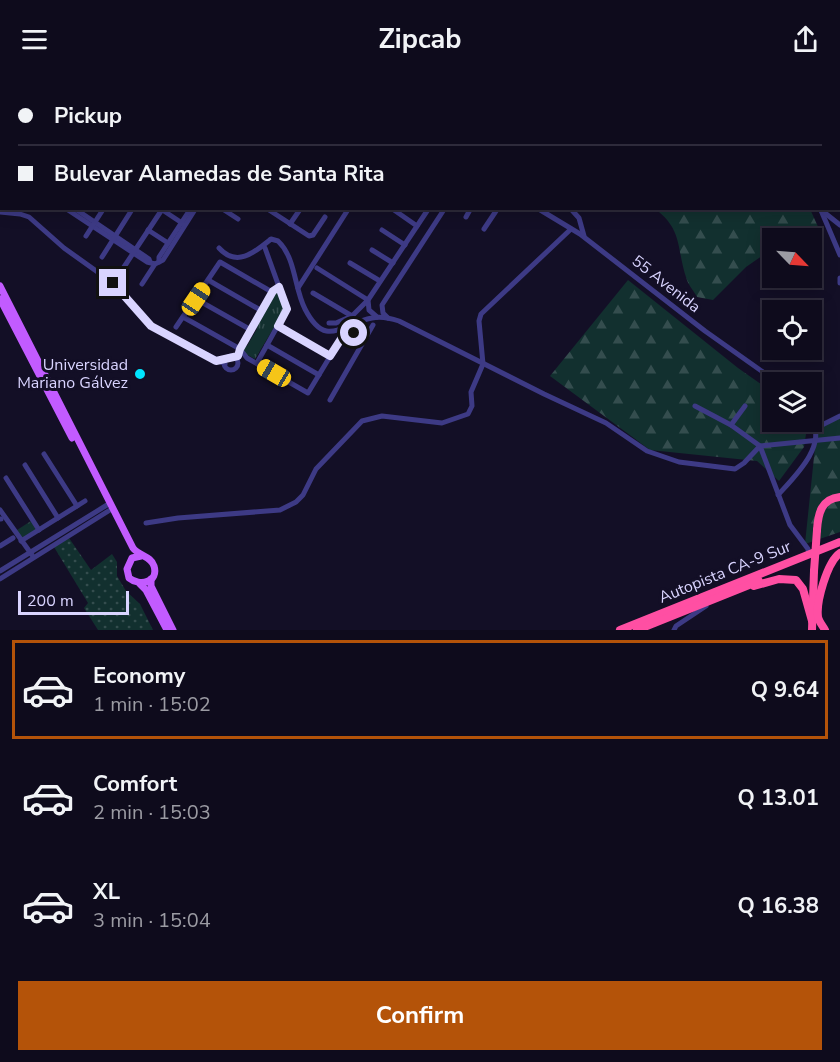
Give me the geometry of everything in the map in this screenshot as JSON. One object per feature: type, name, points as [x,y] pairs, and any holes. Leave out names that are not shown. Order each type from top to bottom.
[{"type":"highway","points":[[814,617],[820,511],[829,500],[840,497]]},
{"type":"highway","points":[[819,530],[828,508],[840,502]]},
{"type":"highway","name":"Autopista CA-9 Sur","points":[[620,630],[840,542]]},
{"type":"highway","name":"Autopista CA-9 Sur","points":[[637,630],[840,547]]},
{"type":"highway","points":[[814,617],[828,569],[835,556],[840,553]]},
{"type":"highway","points":[[721,596],[779,579],[793,579],[803,589],[814,617],[825,630]]},
{"type":"main road","points":[[1,292],[130,553],[128,576],[146,590],[167,630]]},
{"type":"main road","points":[[1,292],[133,548],[154,565],[151,586],[172,630]]},
{"type":"main road","points":[[130,561],[141,556]]},
{"type":"main road","points":[[140,584],[152,579]]},
{"type":"street","points":[[73,210],[147,262],[163,260],[195,210]]},
{"type":"street","points":[[86,236],[103,210]]},
{"type":"street","points":[[102,257],[132,210]]},
{"type":"street","points":[[122,270],[161,210]]},
{"type":"street","points":[[163,210],[182,223]]},
{"type":"street","points":[[142,284],[190,210]]},
{"type":"street","points":[[224,210],[238,219]]},
{"type":"street","points":[[270,210],[310,236],[325,217]]},
{"type":"street","points":[[290,224],[300,210]]},
{"type":"street","points":[[298,288],[348,210]]},
{"type":"street","points":[[394,210],[417,226]]},
{"type":"street","points":[[328,324],[352,316],[368,300],[428,210]]},
{"type":"street","points":[[388,318],[383,314],[382,305],[444,210]]},
{"type":"street","points":[[466,217],[470,210]]},
{"type":"street","points":[[484,229],[497,210]]},
{"type":"street","name":"55 Avenida","points":[[540,210],[585,238],[705,331],[763,372]]},
{"type":"street","points":[[572,210],[579,218],[585,238]]},
{"type":"street","points":[[0,212],[20,214],[29,218],[64,248],[113,283],[151,326],[216,361],[225,362],[231,370],[235,369],[240,349],[272,292],[279,287]]},
{"type":"street","points":[[825,212],[840,225]]},
{"type":"street","points":[[825,212],[840,255]]},
{"type":"street","points":[[146,523],[178,518],[280,510],[303,495],[316,468],[362,421],[382,416],[442,423],[466,415],[471,408],[471,392],[483,364],[479,321],[481,314],[571,229]]},
{"type":"street","points":[[148,230],[168,243]]},
{"type":"street","points":[[382,230],[405,245]]},
{"type":"street","points":[[219,248],[225,254],[242,257],[250,255],[271,239],[278,241],[288,255],[309,317],[314,324],[324,330],[341,330],[371,318],[388,318],[399,321],[606,423],[647,451],[679,462],[735,469],[744,464],[760,446],[840,438]]},
{"type":"street","points":[[256,363],[287,309],[265,248]]},
{"type":"street","points":[[372,250],[393,263]]},
{"type":"street","points":[[176,327],[221,262],[272,292]]},
{"type":"street","points":[[350,263],[380,281]]},
{"type":"street","points":[[317,268],[368,300]]},
{"type":"street","points":[[840,278],[840,283]]},
{"type":"street","points":[[208,280],[262,311]]},
{"type":"street","points":[[313,293],[352,316]]},
{"type":"street","points":[[196,299],[251,330]]},
{"type":"street","points":[[368,300],[369,310],[378,318]]},
{"type":"street","points":[[183,317],[240,349],[245,357],[308,393],[343,338],[355,333],[366,338]]},
{"type":"street","points":[[330,400],[373,325]]},
{"type":"street","points":[[278,326],[330,356]]},
{"type":"street","points":[[267,345],[319,375]]},
{"type":"street","points":[[225,362],[230,356],[236,360]]},
{"type":"street","points":[[236,360],[245,357]]},
{"type":"street","points":[[695,406],[731,425],[760,446],[790,525],[805,544],[809,555]]},
{"type":"street","points":[[731,425],[745,406]]},
{"type":"street","points":[[822,425],[840,416]]},
{"type":"street","points":[[778,495],[801,468],[816,440],[816,432]]},
{"type":"street","points":[[44,454],[77,506]]},
{"type":"street","points":[[25,465],[58,518]]},
{"type":"street","points":[[6,478],[39,530]]},
{"type":"street","points":[[21,542],[85,501]]},
{"type":"street","points":[[0,571],[30,556],[109,508]]},
{"type":"street","points":[[0,510],[30,556]]},
{"type":"street","points":[[0,546],[12,538]]},
{"type":"street","points":[[805,544],[823,548]]},
{"type":"street","points":[[0,579],[30,556]]},
{"type":"street","points":[[674,630],[676,626],[721,596]]},
{"type":"green space","points":[[656,210],[810,210],[819,228],[762,228],[762,256],[746,267],[713,300],[697,297],[689,284],[678,241],[671,225]]},
{"type":"green space","points":[[628,280],[762,385],[762,432],[805,432],[804,447],[779,481],[757,461],[650,450],[550,376]]},
{"type":"green space","points":[[278,291],[285,309],[255,359],[244,353],[244,347],[247,346],[257,329],[256,325],[275,292]]},
{"type":"green space","points":[[840,418],[840,532],[805,544],[817,432],[822,432],[822,426]]},
{"type":"green space","points":[[31,521],[36,529],[22,539],[17,530]]},
{"type":"green space","points":[[69,538],[91,570],[112,554],[117,562],[117,576],[126,591],[140,604],[153,630],[98,630],[84,608],[88,603],[54,547]]},
{"type":"place","name":"Universidad Mariano Gálvez","points":[[140,374]]},
{"type":"route","points":[[113,283],[151,326],[216,361],[238,356],[273,291],[279,287],[287,309],[278,326],[330,356],[341,339],[354,333]]}]
